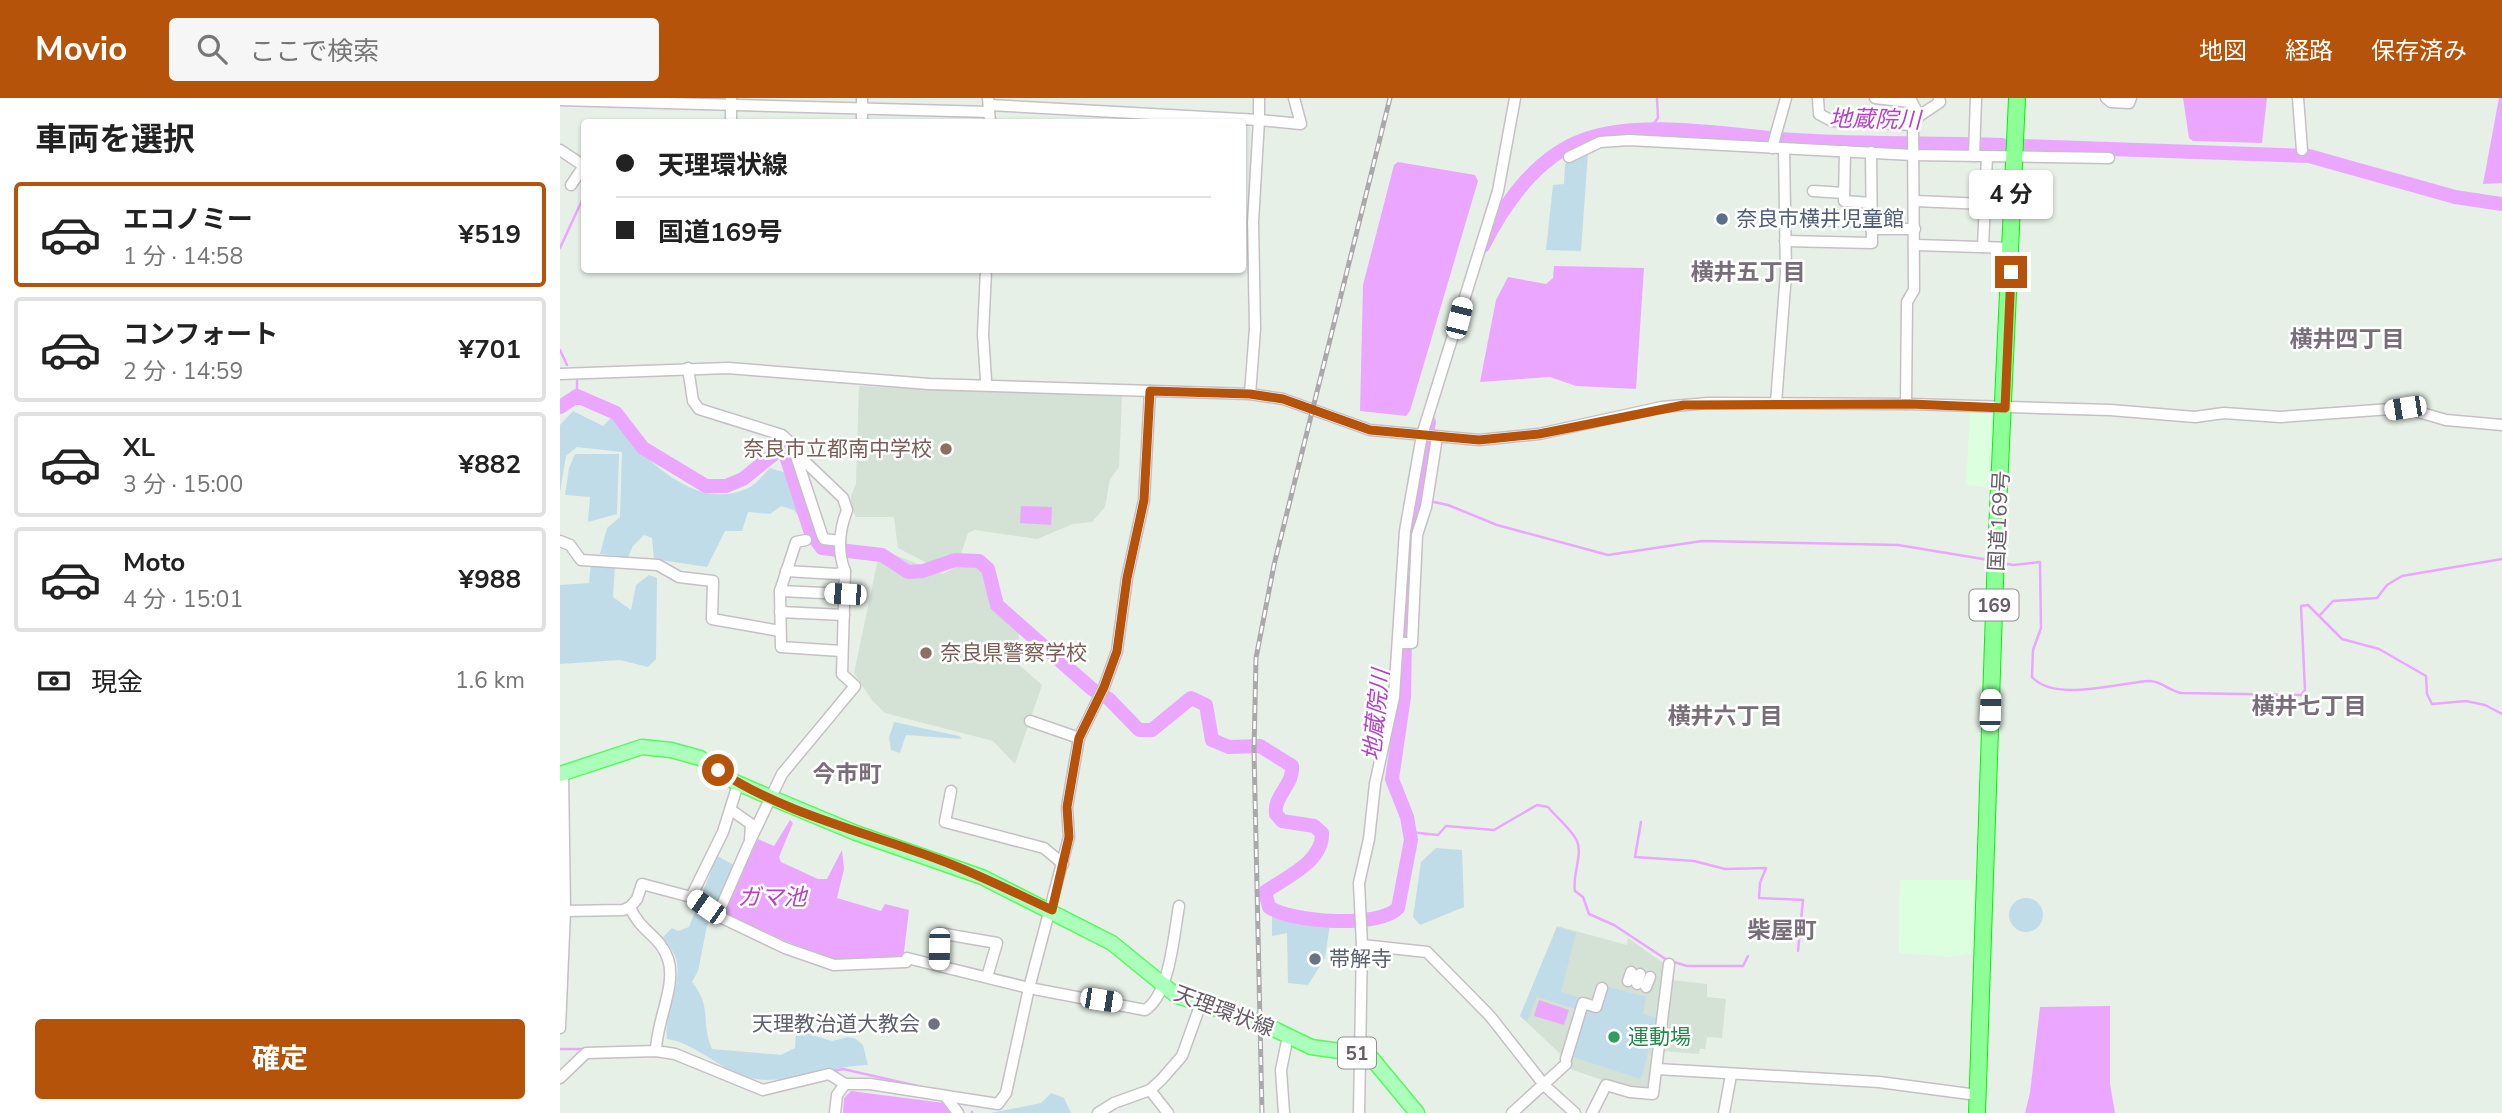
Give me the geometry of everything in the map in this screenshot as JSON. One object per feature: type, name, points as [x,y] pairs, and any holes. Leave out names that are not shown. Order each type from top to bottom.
[{"type":"highway","name":"国道169号","points":[[1977,1113],[1996,553],[2005,408],[2017,98]]},
{"type":"main road","name":"天理環状線","points":[[562,774],[642,747],[671,750],[699,758],[738,783],[772,798],[856,833],[982,877],[1052,910],[1129,954],[1177,996],[1200,1006],[1255,1021],[1323,1049],[1360,1053]]},
{"type":"main road","name":"51","points":[[1360,1053],[1377,1062],[1417,1113]]},
{"type":"street","points":[[1250,394],[1255,329],[1254,211],[1259,98]]},
{"type":"street","points":[[1246,119],[1301,124],[1294,98]]},
{"type":"street","points":[[1403,643],[1402,552],[1422,435],[1498,191],[1515,98]]},
{"type":"street","points":[[1776,403],[1785,242],[1777,142],[1786,98]]},
{"type":"street","points":[[1818,98],[1819,114],[1832,121],[1916,121],[1940,102],[1939,98]]},
{"type":"street","points":[[1875,98],[1910,100],[1918,110],[1913,148],[1914,290],[1908,302],[1906,404]]},
{"type":"street","points":[[1974,148],[1976,98]]},
{"type":"street","points":[[2106,98],[2129,103],[2131,98]]},
{"type":"street","points":[[2298,98],[2302,150]]},
{"type":"street","points":[[560,100],[862,103],[1234,119]]},
{"type":"street","points":[[731,101],[731,119]]},
{"type":"street","points":[[1569,157],[1600,142],[1629,140],[1777,142],[1871,152],[1913,148],[1974,148],[1987,156],[2109,158]]},
{"type":"street","points":[[560,150],[581,164]]},
{"type":"street","points":[[1845,151],[1844,201],[1871,203]]},
{"type":"street","points":[[1785,242],[1871,243],[1871,152]]},
{"type":"street","points":[[1983,247],[1987,156]]},
{"type":"street","points":[[571,185],[581,170]]},
{"type":"street","points":[[1813,191],[1844,194]]},
{"type":"street","points":[[1915,201],[1985,204]]},
{"type":"street","points":[[1785,219],[1915,229]]},
{"type":"street","points":[[1915,245],[2012,248]]},
{"type":"street","points":[[986,273],[983,334],[986,380]]},
{"type":"street","points":[[688,368],[693,401],[699,409],[782,435],[792,444],[820,536],[840,543]]},
{"type":"street","points":[[560,374],[728,368],[929,384],[1250,394],[1283,399],[1370,430],[1437,437],[1506,439],[1662,407],[1776,403],[1906,404],[2280,417],[2405,408],[2446,420],[2502,425]]},
{"type":"street","points":[[560,1078],[586,1052],[656,1047],[697,1061],[763,1090],[829,1074],[845,1084],[870,1084],[998,1104],[1006,1093],[1029,988],[1052,910],[1069,837],[1067,807],[1079,738],[1104,687],[1117,651],[1127,578],[1144,500],[1150,391]]},
{"type":"street","points":[[1359,1113],[1362,945],[1359,883],[1369,839],[1375,784],[1393,708],[1417,536],[1427,502],[1437,437]]},
{"type":"street","points":[[720,917],[720,907],[750,841],[793,758],[831,718],[855,686],[842,674],[845,571],[840,558],[840,543],[841,525],[847,510],[843,498],[795,452]]},
{"type":"street","points":[[806,540],[796,542],[780,591],[781,647],[841,651]]},
{"type":"street","points":[[560,541],[570,545],[582,560],[658,565],[679,577],[713,581],[712,619],[780,631]]},
{"type":"street","points":[[786,571],[837,574],[845,571]]},
{"type":"street","points":[[780,591],[845,594]]},
{"type":"street","points":[[780,612],[844,615]]},
{"type":"street","points":[[1030,721],[1079,738]]},
{"type":"street","points":[[560,1028],[565,911],[562,774]]},
{"type":"street","points":[[691,897],[710,862],[731,810],[738,783]]},
{"type":"street","points":[[951,791],[945,822],[1044,848],[1063,863]]},
{"type":"street","points":[[731,810],[751,824],[750,841]]},
{"type":"street","points":[[565,911],[624,910],[637,899],[642,884],[691,897],[720,917],[785,948],[834,965],[906,962],[907,958],[1029,988],[1145,1010],[1152,1006],[1163,986],[1179,906]]},
{"type":"street","points":[[630,907],[637,925],[652,934],[669,960],[670,987],[665,997],[656,1047]]},
{"type":"street","points":[[938,965],[939,933],[997,943],[987,977]]},
{"type":"street","points":[[1362,945],[1427,952],[1490,1016],[1545,1086],[1575,1113]]},
{"type":"street","points":[[1592,1113],[1606,1085],[1630,1092],[1653,1094],[1669,964]]},
{"type":"street","points":[[1512,1113],[1545,1086],[1566,1062],[1583,1003],[1596,1007],[1602,988]]},
{"type":"street","points":[[1098,1113],[1114,1103],[1150,1090],[1182,1056],[1200,1006]]},
{"type":"street","points":[[1284,1113],[1280,1070],[1287,1036]]},
{"type":"street","points":[[1657,1069],[1879,1082],[1977,1095]]},
{"type":"street","points":[[1724,1113],[1731,1075]]},
{"type":"street","points":[[835,1113],[836,1095],[845,1084]]},
{"type":"street","points":[[1150,1090],[1168,1113]]},
{"type":"street","points":[[946,1097],[958,1113]]},
{"type":"shaded area","points":[[1588,153],[1581,251],[1546,250],[1553,185],[1564,184],[1565,164]]},
{"type":"shaded area","points":[[859,386],[1122,396],[1119,467],[1110,479],[1105,507],[1092,522],[1073,524],[1037,539],[975,530],[968,533],[961,554],[938,569],[898,548],[894,517],[856,517],[851,508],[851,496],[856,484]]},
{"type":"shaded area","points":[[1970,410],[1999,412],[1996,488],[1966,485]]},
{"type":"shaded area","points":[[573,411],[603,426],[612,417],[653,463],[688,486],[707,493],[726,494],[749,488],[770,468],[793,475],[814,529],[809,531],[794,510],[781,506],[770,514],[748,512],[742,531],[725,531],[707,567],[654,559],[652,538],[644,535],[633,546],[628,557],[600,554],[607,528],[620,517],[622,452],[577,447],[566,456],[560,492],[560,425]]},
{"type":"shaded area","points":[[575,454],[619,454],[617,514],[588,522],[590,497],[565,495],[569,468]]},
{"type":"shaded area","points":[[880,549],[943,574],[966,561],[986,568],[994,606],[1019,631],[1018,664],[1042,685],[1015,764],[993,741],[885,713],[871,699],[854,673]]},
{"type":"shaded area","points":[[591,564],[615,565],[613,597],[631,610],[636,585],[649,575],[657,578],[656,659],[648,667],[620,660],[560,664],[560,585],[589,583]]},
{"type":"shaded area","points":[[894,722],[959,736],[962,739],[906,735],[900,753],[891,750],[889,738]]},
{"type":"shaded area","points":[[1436,848],[1462,850],[1464,907],[1420,925],[1413,917],[1421,862]]},
{"type":"shaded area","points":[[717,856],[736,866],[707,926],[698,971],[692,982],[702,1000],[712,1049],[781,1055],[795,1048],[796,1030],[832,1041],[848,1037],[856,1039],[863,1045],[868,1065],[766,1080],[739,1074],[679,1042],[667,1039],[677,965],[675,956],[663,937],[672,928],[678,931],[689,927]]},
{"type":"shaded area","points":[[1900,880],[1975,880],[1973,953],[1950,957],[1899,953]]},
{"type":"shaded area","points":[[2026,898],[2038,903],[2043,915],[2038,927],[2026,932],[2014,927],[2009,915],[2014,903]]},
{"type":"shaded area","points":[[1272,915],[1289,922],[1330,924],[1325,958],[1308,985],[1288,983],[1287,933],[1272,936]]},
{"type":"shaded area","points":[[1557,926],[1627,945],[1628,938],[1666,965],[1650,1089],[1631,1090],[1567,1068],[1570,1063],[1520,1016]]},
{"type":"shaded area","points":[[1557,927],[1576,933],[1561,992],[1580,998],[1576,1009],[1538,997],[1539,991],[1527,1022],[1520,1016]]},
{"type":"shaded area","points":[[1673,980],[1707,984],[1707,997],[1726,999],[1722,1038],[1707,1037],[1705,1049],[1700,1049],[1699,1054],[1663,1051]]},
{"type":"shaded area","name":"運動場","points":[[1609,987],[1646,997],[1643,1014],[1657,1018],[1641,1079],[1570,1056],[1585,1007],[1601,1010]]},
{"type":"shaded area","points":[[1051,1093],[1064,1098],[1071,1113],[991,1113],[1041,1103]]},
{"type":"water","points":[[2183,98],[2267,98],[2262,143],[2193,141],[2189,138]]},
{"type":"water","points":[[2499,98],[2502,98],[2502,183],[2483,184]]},
{"type":"water","points":[[1398,162],[1475,175],[1478,181],[1410,411],[1406,416],[1360,411],[1363,285],[1394,165]]},
{"type":"water","points":[[1554,266],[1644,268],[1636,389],[1576,386],[1550,377],[1480,382],[1496,300],[1508,277],[1546,284],[1553,278]]},
{"type":"water","points":[[1021,506],[1052,507],[1051,525],[1020,523]]},
{"type":"water","name":"ガマ池","points":[[790,820],[793,823],[779,857],[781,862],[818,879],[827,879],[842,850],[844,869],[837,898],[881,911],[885,904],[909,910],[903,960],[834,961],[729,918],[725,909],[758,839],[774,846]]},
{"type":"water","points":[[1539,1000],[1569,1010],[1564,1025],[1534,1016]]},
{"type":"water","points":[[2110,1006],[2110,1084],[2115,1113],[2025,1113],[2030,1093],[2040,1007]]},
{"type":"water","points":[[851,1091],[944,1103],[953,1113],[843,1113],[844,1098]]},
{"type":"waterway","points":[[1649,130],[1658,118],[1657,98]]},
{"type":"waterway","name":"地蔵院川","points":[[1483,246],[1512,198],[1537,170],[1566,148],[1607,134],[1660,129],[1820,141],[2002,145]]},
{"type":"waterway","name":"地蔵院川","points":[[2023,146],[2309,156],[2455,197],[2502,204]]},
{"type":"waterway","points":[[560,248],[581,202]]},
{"type":"waterway","points":[[560,350],[567,365]]},
{"type":"waterway","points":[[577,381],[577,396]]},
{"type":"waterway","name":"地蔵院川","points":[[560,407],[577,396],[616,413],[643,448],[706,486],[726,486],[743,479],[779,450],[785,453],[811,533],[822,548],[882,555],[908,572],[923,571],[955,560],[979,561],[988,569],[997,605],[1092,689],[1109,699],[1139,730],[1152,730],[1191,698],[1206,705],[1212,740],[1229,747],[1260,746],[1292,766],[1292,773],[1278,802],[1276,814],[1282,821],[1314,826],[1322,833],[1321,843],[1310,860],[1265,892],[1269,907],[1296,917],[1355,921],[1373,919],[1398,908],[1411,840],[1407,817],[1392,779],[1404,697],[1406,581]]},
{"type":"waterway","name":"地蔵院川","points":[[1409,537],[1429,422]]},
{"type":"waterway","points":[[1429,501],[1448,505],[1497,525],[1608,555],[1702,541],[1898,545],[1989,560]]},
{"type":"waterway","points":[[2320,615],[2333,601],[2377,598],[2387,585],[2402,576],[2502,559]]},
{"type":"waterway","points":[[2002,563],[2013,565],[2040,562],[2041,628],[2033,650],[2032,677],[2042,685],[2072,690],[2150,681],[2181,693],[2301,695],[2305,690],[2301,606],[2308,605],[2342,639],[2379,649],[2426,676],[2427,694],[2432,704],[2466,701],[2485,705],[2502,714]]},
{"type":"waterway","points":[[1410,832],[1438,835],[1446,826],[1494,830],[1537,805],[1548,807],[1577,841],[1579,852],[1575,891],[1583,897],[1589,914],[1614,925],[1667,960]]},
{"type":"waterway","points":[[1641,822],[1635,857],[1694,861],[1725,869],[1766,868],[1760,883],[1759,898],[1803,900],[1798,951]]},
{"type":"waterway","points":[[1674,962],[1687,966],[1743,966],[1748,956]]},
{"type":"waterway","points":[[560,1049],[584,1049]]},
{"type":"waterway","points":[[833,1071],[843,1069],[922,1087]]},
{"type":"railway","points":[[1262,1113],[1254,751],[1256,658],[1274,565],[1390,98]]},
{"type":"place","name":"奈良市横井児童館","points":[[1722,219]]},
{"type":"place","name":"奈良市立都南中学校","points":[[946,449]]},
{"type":"place","name":"奈良県警察学校","points":[[926,653]]},
{"type":"place","name":"帯解寺","points":[[1315,959]]},
{"type":"place","name":"天理教治道大教会","points":[[934,1024]]},
{"type":"place","name":"運動場","points":[[1614,1037]]},
{"type":"district","name":"横井五丁目","points":[[1748,272]]},
{"type":"district","name":"横井四丁目","points":[[2347,339]]},
{"type":"district","name":"横井七丁目","points":[[2309,706]]},
{"type":"district","name":"横井六丁目","points":[[1725,716]]},
{"type":"district","name":"今市町","points":[[847,774]]},
{"type":"district","name":"柴屋町","points":[[1782,930]]},
{"type":"route","points":[[718,770],[736,782],[772,798],[856,833],[938,859],[1052,910],[1069,837],[1067,807],[1079,738],[1104,687],[1117,651],[1127,578],[1144,500],[1150,391],[1250,394],[1283,399],[1370,430],[1479,440],[1539,434],[1662,407],[1708,403],[1911,404],[2005,408],[2011,272]]}]
